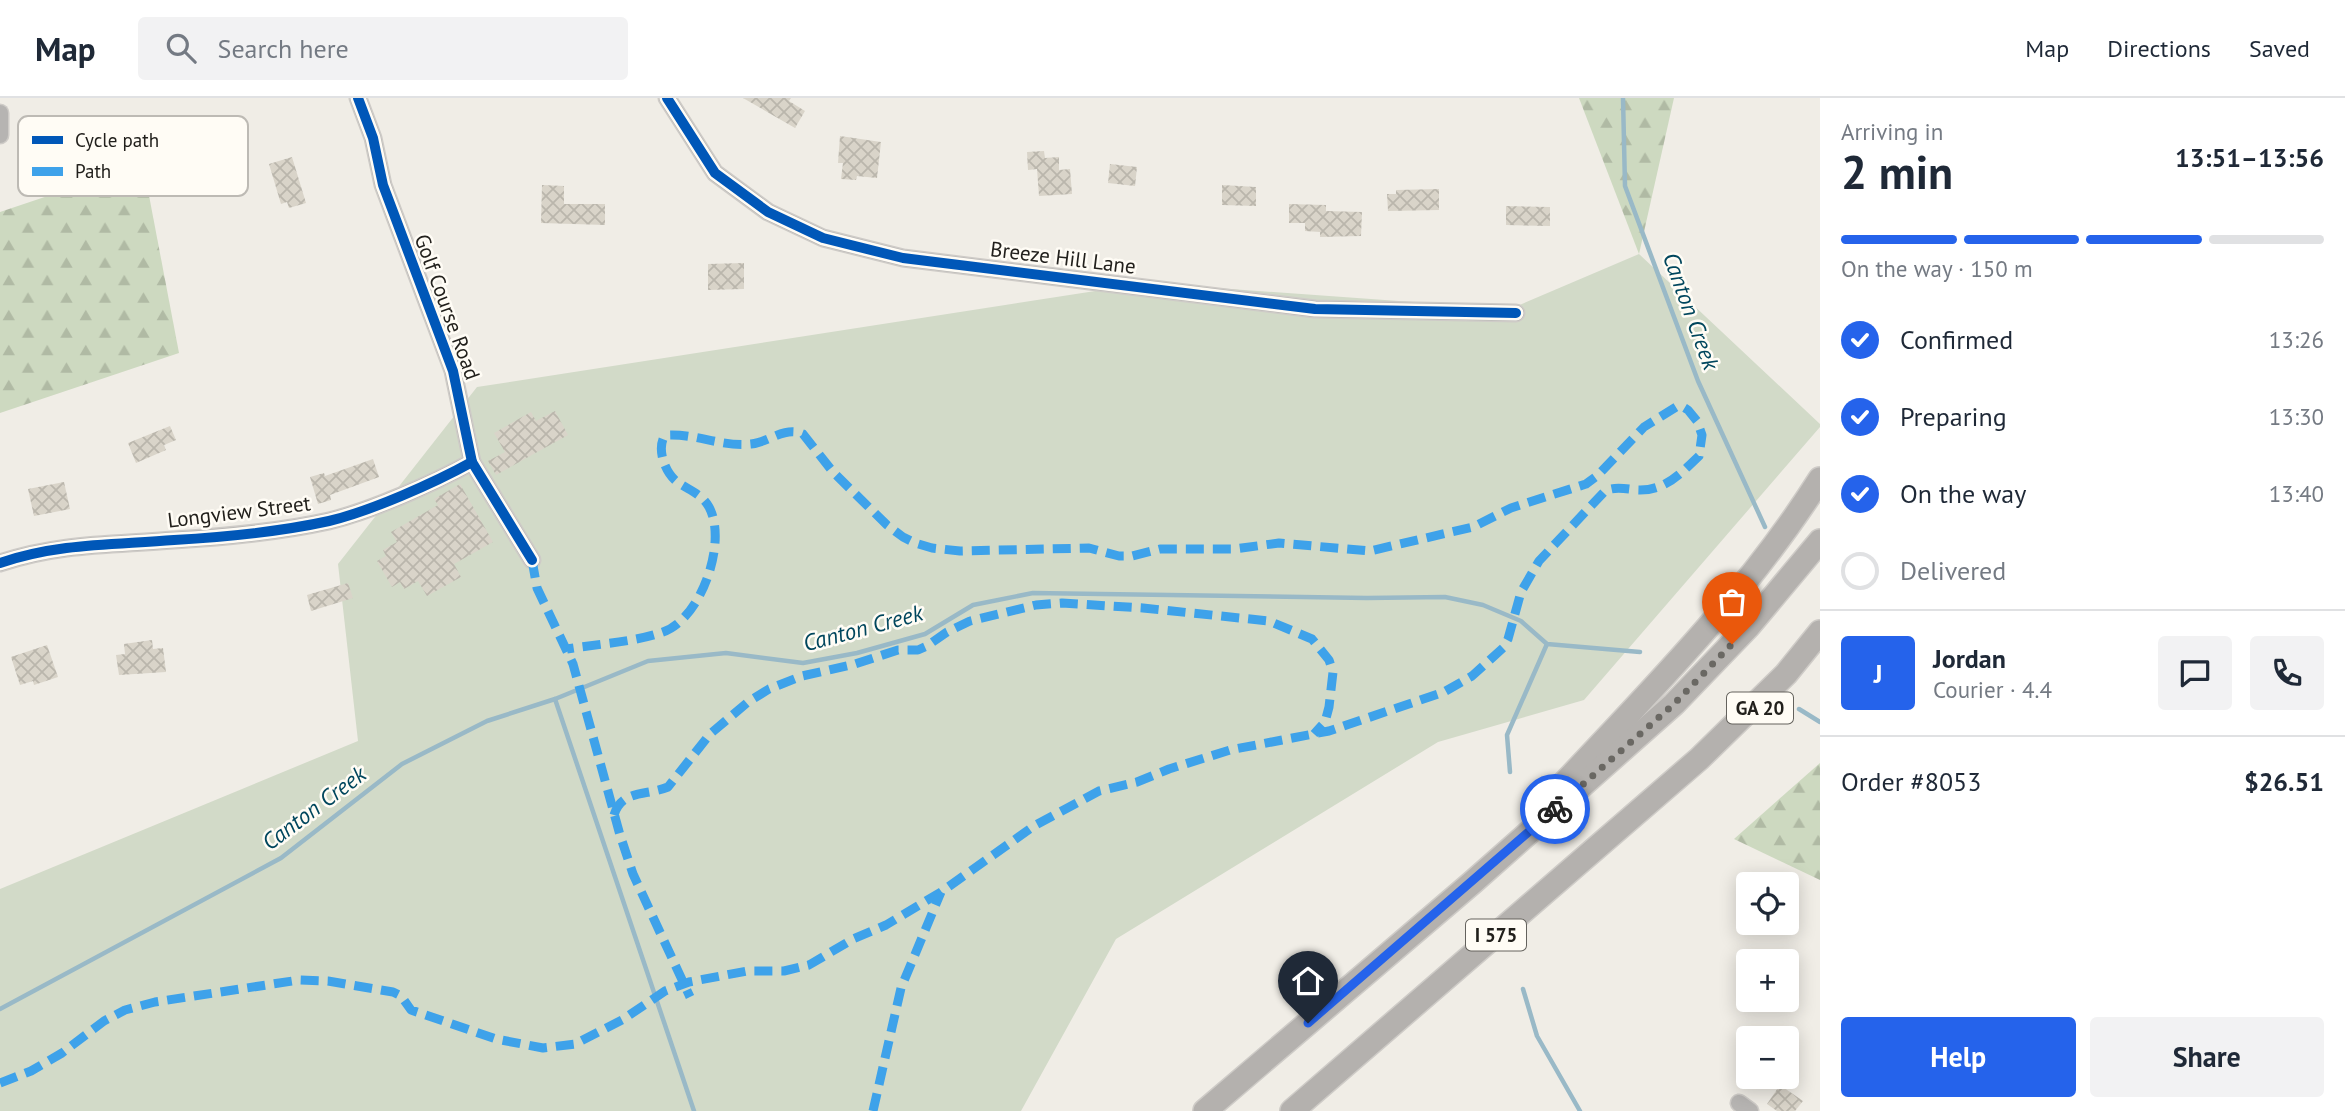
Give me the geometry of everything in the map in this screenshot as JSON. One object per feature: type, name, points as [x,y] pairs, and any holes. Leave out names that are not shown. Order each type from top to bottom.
[{"type":"highway","points":[[1473,882],[1724,609],[1820,479]]},
{"type":"highway","name":"I 575","points":[[1205,1111],[1473,882],[1674,704],[1749,626],[1820,541]]},
{"type":"highway","name":"I 575","points":[[1292,1111],[1699,759],[1786,674],[1820,632]]},
{"type":"highway","name":"GA 20","points":[[1699,759],[1820,656]]},
{"type":"street","name":"Golf Course Road","points":[[358,98],[373,138],[383,185],[453,371],[472,462],[532,560]]},
{"type":"street","name":"Breeze Hill Lane","points":[[667,98],[715,173],[768,212],[823,238],[903,258],[1315,309],[1516,313]]},
{"type":"street","points":[[0,113],[0,135]]},
{"type":"street","name":"Longview Street","points":[[0,563],[56,548],[274,530],[330,520],[387,501],[472,462]]},
{"type":"green space","points":[[1579,98],[1674,98],[1639,254]]},
{"type":"green space","points":[[48,196],[149,196],[179,353],[0,413],[0,212]]},
{"type":"green space","points":[[1639,254],[1820,424],[1820,427],[1584,700],[1438,742],[1116,939],[1021,1111],[0,1111],[0,889],[358,741],[338,564],[477,387],[1147,283],[1510,309]]},
{"type":"green space","points":[[1820,763],[1820,880],[1734,839]]},
{"type":"building","points":[[743,98],[791,98],[789,101],[805,111],[795,128]]},
{"type":"building","points":[[840,136],[881,142],[877,178],[857,176],[856,180],[841,179],[843,163],[838,163]]},
{"type":"building","points":[[1044,151],[1045,158],[1059,157],[1059,170],[1070,169],[1072,194],[1039,196],[1037,169],[1028,170],[1027,152]]},
{"type":"building","points":[[292,157],[306,203],[289,208],[287,202],[281,204],[269,164]]},
{"type":"building","points":[[1110,164],[1137,167],[1135,186],[1108,183]]},
{"type":"building","points":[[542,185],[564,186],[564,204],[605,204],[605,225],[541,223]]},
{"type":"building","points":[[1222,185],[1256,187],[1256,206],[1222,205]]},
{"type":"building","points":[[1439,189],[1439,210],[1388,211],[1387,194],[1396,194],[1396,190]]},
{"type":"building","points":[[1289,204],[1326,205],[1326,211],[1362,212],[1361,236],[1320,237],[1320,232],[1305,231],[1305,223],[1289,223]]},
{"type":"building","points":[[1506,206],[1550,207],[1550,226],[1506,225]]},
{"type":"building","points":[[744,263],[744,289],[708,290],[708,264]]},
{"type":"building","points":[[555,411],[568,435],[496,475],[488,461],[505,452],[494,433],[531,412],[536,421]]},
{"type":"building","points":[[170,426],[176,440],[164,445],[166,450],[136,463],[128,443]]},
{"type":"building","points":[[373,459],[379,477],[330,495],[331,500],[318,504],[310,477],[324,473],[325,476]]},
{"type":"building","points":[[64,482],[70,509],[34,516],[28,489]]},
{"type":"building","points":[[460,484],[493,542],[454,564],[461,577],[427,596],[418,581],[404,589],[400,582],[392,587],[377,561],[386,556],[383,550],[397,542],[391,532],[438,505],[434,499]]},
{"type":"building","points":[[348,583],[353,598],[311,611],[307,595]]},
{"type":"building","points":[[152,640],[153,649],[163,648],[166,672],[119,675],[116,655],[125,654],[124,644]]},
{"type":"building","points":[[47,645],[58,677],[34,685],[33,681],[20,685],[11,657]]},
{"type":"building","points":[[1777,1089],[1786,1089],[1803,1101],[1795,1111],[1777,1111],[1767,1104]]},
{"type":"waterway","name":"Canton Creek","points":[[1623,98],[1625,186],[1698,381],[1765,527]]},
{"type":"waterway","name":"Canton Creek","points":[[0,1009],[281,858],[402,764],[487,721],[555,699],[648,661],[726,653],[803,663],[857,653],[925,634],[973,605],[1033,593],[1445,597],[1483,605],[1521,621],[1547,644],[1640,652]]},
{"type":"waterway","points":[[1510,772],[1507,735],[1547,644]]},
{"type":"waterway","points":[[555,699],[694,1111]]},
{"type":"waterway","points":[[1799,709],[1820,722]]},
{"type":"waterway","points":[[1523,989],[1537,1036],[1580,1111]]},
{"type":"marked path","points":[[0,1083],[31,1071],[62,1053],[104,1021],[125,1010],[155,1002],[299,980],[328,981],[393,992],[401,996],[411,1010],[496,1039],[543,1048],[575,1044],[622,1020],[665,991],[689,982],[747,971],[784,971],[809,965],[853,939],[886,925],[941,892],[1034,826],[1099,791],[1137,782],[1230,750],[1329,731],[1444,692],[1472,676],[1503,648],[1521,592],[1539,561],[1605,491],[1617,488],[1648,490],[1664,484],[1699,456],[1702,435],[1697,421],[1688,410],[1676,407],[1644,427],[1586,484],[1511,508],[1473,527],[1370,551],[1279,543],[1234,549],[1160,549],[1132,556],[1119,556],[1089,548],[960,551],[932,548],[903,537],[887,525],[833,472],[803,434],[783,433],[751,444],[669,435],[664,437],[661,448],[666,467],[676,481],[706,502],[714,522],[713,559],[699,596],[689,612],[677,624],[663,632],[567,649]]},
{"type":"marked path","points":[[532,560],[537,588],[573,664],[633,874],[690,997]]},
{"type":"marked path","points":[[614,815],[629,797],[668,787],[710,734],[748,702],[769,689],[802,676],[855,664],[898,650],[918,650],[970,621],[1036,605],[1062,603],[1143,608],[1269,621],[1312,639],[1329,660],[1333,672],[1325,722],[1314,734]]},
{"type":"marked path","points":[[873,1111],[901,988],[941,892]]},
{"type":"cycle path","points":[[358,98],[373,138],[383,185],[453,371],[472,462],[532,560]]},
{"type":"cycle path","points":[[667,98],[715,173],[768,212],[823,238],[903,258],[1315,309],[1516,313]]},
{"type":"cycle path","points":[[0,563],[65,548],[232,536],[329,521],[402,496],[472,462]]},
{"type":"way so far","points":[[1555,809],[1631,745],[1732,644]]},
{"type":"route","points":[[1308,1023],[1555,809]]}]
